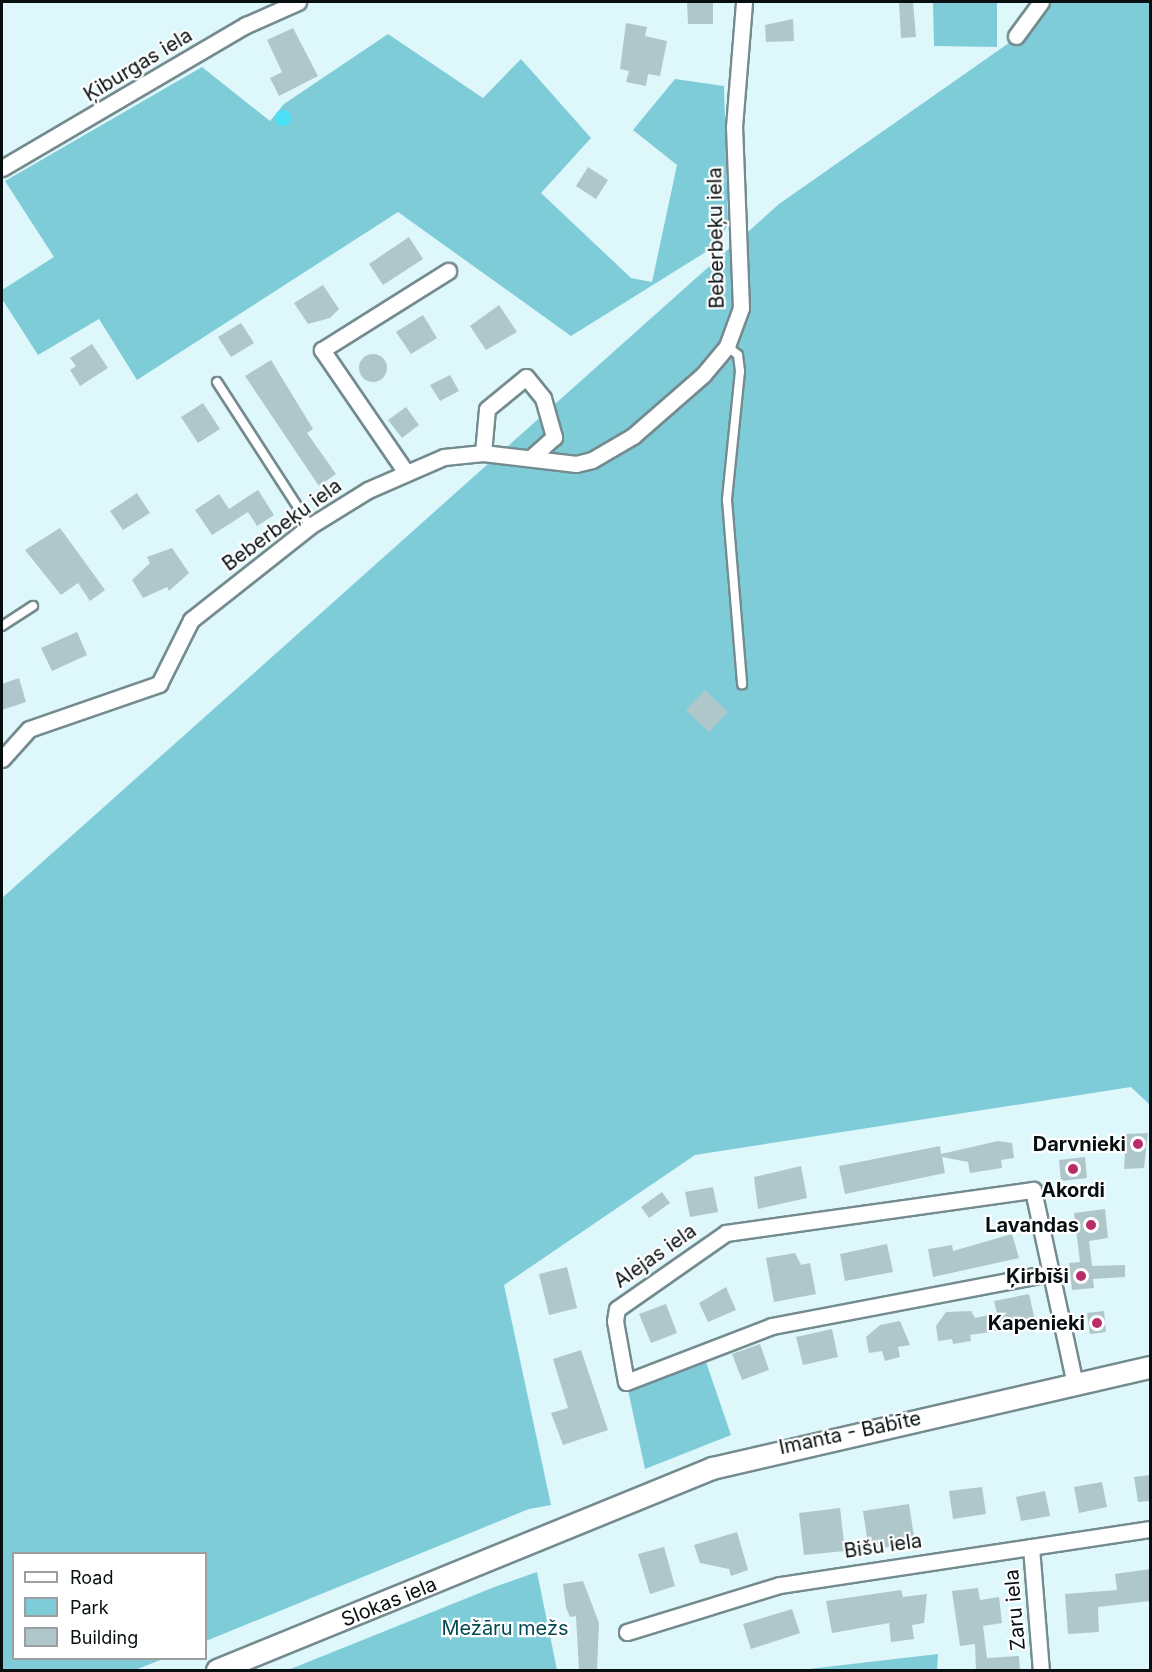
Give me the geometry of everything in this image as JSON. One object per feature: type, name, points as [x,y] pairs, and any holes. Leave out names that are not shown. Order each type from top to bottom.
[{"type":"main road","name":"Imanta - Babīte","points":[[560,1532],[749,1456],[1150,1367]]},
{"type":"main road","name":"Slokas iela","points":[[217,1671],[560,1532]]},
{"type":"street","name":"Ķiburgas iela","points":[[2,168],[246,25],[298,2]]},
{"type":"street","name":"Beberbeķu iela","points":[[3,752],[29,729],[159,684],[191,620],[310,526],[405,471],[444,457],[483,453],[576,464],[592,460],[672,406],[727,346],[741,308],[734,127],[744,2]]},
{"type":"street","points":[[1016,36],[1041,2]]},
{"type":"street","points":[[405,471],[322,350],[448,271]]},
{"type":"street","points":[[483,453],[487,409],[526,377],[543,398],[554,437],[532,457]]},
{"type":"street","name":"Alejas iela","points":[[1033,1190],[1050,1273],[772,1326],[626,1382],[615,1321],[616,1309],[726,1233],[1033,1190]]},
{"type":"street","points":[[1050,1273],[1075,1384]]},
{"type":"street","name":"Bišu iela","points":[[627,1632],[780,1585],[1150,1529]]},
{"type":"street","name":"Zaru iela","points":[[1030,1547],[1041,1671]]},
{"type":"lane","points":[[727,346],[738,355],[740,371],[727,500],[742,684]]},
{"type":"lane","points":[[217,382],[310,526]]},
{"type":"lane","points":[[2,626],[33,606]]},
{"type":"green space","points":[[933,2],[997,2],[997,47],[934,46]]},
{"type":"green space","points":[[1048,2],[1150,2],[1150,1105],[1131,1087],[695,1155],[504,1285],[551,1505],[529,1509],[207,1641],[207,1552],[12,1552],[12,1660],[160,1660],[135,1670],[2,1670],[2,898],[779,204],[1016,38]]},
{"type":"green space","points":[[388,34],[483,98],[521,59],[591,138],[541,193],[631,278],[652,282],[677,165],[633,130],[675,79],[724,86],[728,225],[717,245],[571,336],[398,212],[137,380],[99,319],[38,355],[2,299],[2,290],[54,257],[5,181],[202,67],[270,121],[284,104]]},
{"type":"green space","points":[[705,1359],[731,1435],[645,1469],[628,1390]]},
{"type":"green space","name":"Mežāru mežs","points":[[537,1572],[557,1670],[288,1670],[497,1586]]},
{"type":"green space","points":[[938,1654],[937,1670],[800,1670]]},
{"type":"shaded area","points":[[280,110],[286,110],[291,118],[289,124],[280,126],[275,121],[275,115]]},
{"type":"building","points":[[687,2],[713,2],[713,24],[688,24]]},
{"type":"building","points":[[899,2],[913,2],[916,37],[901,38]]},
{"type":"building","points":[[793,19],[794,41],[766,42],[765,25]]},
{"type":"building","points":[[626,23],[647,27],[645,36],[667,41],[660,76],[648,74],[646,86],[626,82],[629,71],[620,69]]},
{"type":"building","points":[[293,28],[318,76],[279,96],[270,78],[282,72],[267,40]]},
{"type":"building","points":[[588,167],[608,180],[596,199],[576,186]]},
{"type":"building","points":[[409,237],[423,259],[383,285],[369,264]]},
{"type":"building","points":[[323,285],[339,309],[330,318],[308,324],[294,303]]},
{"type":"building","points":[[499,305],[517,332],[486,350],[470,326]]},
{"type":"building","points":[[423,315],[437,338],[411,354],[396,332]]},
{"type":"building","points":[[241,323],[254,343],[231,357],[218,337]]},
{"type":"building","points":[[92,344],[108,368],[80,386],[70,370],[76,366],[70,358]]},
{"type":"building","points":[[373,354],[383,358],[387,368],[383,378],[373,382],[363,378],[359,368],[363,358]]},
{"type":"building","points":[[271,360],[313,429],[307,433],[336,474],[319,486],[245,376]]},
{"type":"building","points":[[450,375],[459,391],[440,401],[430,385]]},
{"type":"building","points":[[203,403],[220,429],[198,443],[181,417]]},
{"type":"building","points":[[406,407],[419,425],[402,438],[388,420]]},
{"type":"building","points":[[258,490],[274,515],[257,526],[248,512],[212,535],[195,510],[219,494],[229,509]]},
{"type":"building","points":[[137,493],[150,513],[123,530],[110,511]]},
{"type":"building","points":[[60,528],[105,590],[90,601],[78,583],[61,595],[25,550]]},
{"type":"building","points":[[172,548],[189,573],[169,591],[167,587],[143,598],[132,580],[150,563],[147,557]]},
{"type":"building","points":[[77,632],[87,655],[52,671],[41,648]]},
{"type":"building","points":[[19,678],[26,702],[2,710],[2,684]]},
{"type":"building","points":[[705,690],[728,712],[709,732],[686,710]]},
{"type":"building","name":"Darvnieki","points":[[1148,1133],[1144,1168],[1124,1169],[1126,1134]]},
{"type":"building","points":[[998,1141],[1012,1143],[1014,1158],[1001,1160],[1002,1168],[970,1173],[968,1162],[942,1157],[945,1173],[845,1194],[839,1166],[940,1146],[941,1154]]},
{"type":"building","name":"Akordi","points":[[1085,1157],[1087,1178],[1061,1181],[1059,1160]]},
{"type":"building","points":[[801,1166],[807,1198],[758,1209],[754,1177]]},
{"type":"building","points":[[713,1187],[718,1212],[690,1217],[685,1192]]},
{"type":"building","points":[[662,1192],[670,1203],[649,1218],[641,1207]]},
{"type":"building","points":[[1105,1209],[1108,1238],[1089,1241],[1092,1266],[1125,1265],[1125,1277],[1093,1279],[1094,1288],[1072,1290],[1069,1263],[1080,1262],[1074,1213]]},
{"type":"building","points":[[1012,1234],[1019,1258],[933,1277],[928,1249],[952,1245],[953,1251]]},
{"type":"building","points":[[887,1244],[893,1272],[845,1281],[840,1254]]},
{"type":"building","points":[[795,1253],[801,1265],[810,1263],[816,1294],[774,1302],[766,1258]]},
{"type":"building","points":[[567,1267],[577,1308],[549,1315],[539,1274]]},
{"type":"building","points":[[726,1287],[736,1310],[708,1322],[699,1303]]},
{"type":"building","points":[[1029,1294],[1036,1325],[970,1335],[971,1341],[953,1344],[952,1339],[938,1341],[936,1326],[946,1312],[971,1311],[975,1318],[997,1313],[994,1301]]},
{"type":"building","points":[[666,1304],[677,1333],[651,1343],[639,1314]]},
{"type":"building","name":"Kapenieki","points":[[1104,1311],[1106,1332],[1090,1334],[1087,1313]]},
{"type":"building","points":[[900,1321],[910,1345],[898,1347],[900,1357],[885,1361],[882,1351],[869,1353],[866,1337],[880,1325]]},
{"type":"building","points":[[832,1329],[838,1357],[803,1365],[796,1337]]},
{"type":"building","points":[[760,1344],[769,1370],[742,1380],[732,1354]]},
{"type":"building","points":[[581,1350],[608,1430],[563,1445],[551,1413],[568,1408],[553,1359]]},
{"type":"building","points":[[1150,1475],[1150,1501],[1138,1502],[1134,1477]]},
{"type":"building","points":[[1102,1482],[1107,1507],[1079,1513],[1074,1487]]},
{"type":"building","points":[[982,1487],[986,1514],[953,1519],[949,1491]]},
{"type":"building","points":[[1045,1491],[1050,1516],[1021,1521],[1016,1497]]},
{"type":"building","points":[[909,1504],[915,1543],[869,1550],[863,1511]]},
{"type":"building","points":[[840,1508],[845,1551],[804,1555],[799,1513]]},
{"type":"building","points":[[737,1532],[748,1570],[731,1576],[729,1569],[700,1563],[694,1545]]},
{"type":"building","points":[[664,1547],[675,1586],[650,1594],[638,1554]]},
{"type":"building","points":[[1150,1569],[1150,1601],[1098,1607],[1099,1632],[1068,1634],[1065,1594],[1117,1590],[1115,1574]]},
{"type":"building","points":[[583,1581],[599,1623],[597,1671],[579,1671],[576,1616],[570,1617],[566,1608],[563,1584]]},
{"type":"building","points":[[978,1588],[980,1600],[999,1597],[1002,1623],[983,1626],[987,1658],[1019,1656],[1020,1671],[976,1671],[975,1644],[960,1646],[952,1591]]},
{"type":"building","points":[[901,1590],[903,1597],[927,1594],[924,1623],[912,1625],[914,1639],[891,1642],[889,1623],[832,1633],[826,1601]]},
{"type":"building","points":[[792,1609],[800,1633],[751,1649],[743,1624]]},
{"type":"place","name":"Darvnieki","points":[[1138,1144]]},
{"type":"place","name":"Akordi","points":[[1073,1169]]},
{"type":"place","name":"Lavandas","points":[[1091,1225]]},
{"type":"place","name":"Ķirbīši","points":[[1081,1276]]},
{"type":"place","name":"Kapenieki","points":[[1097,1323]]}]
